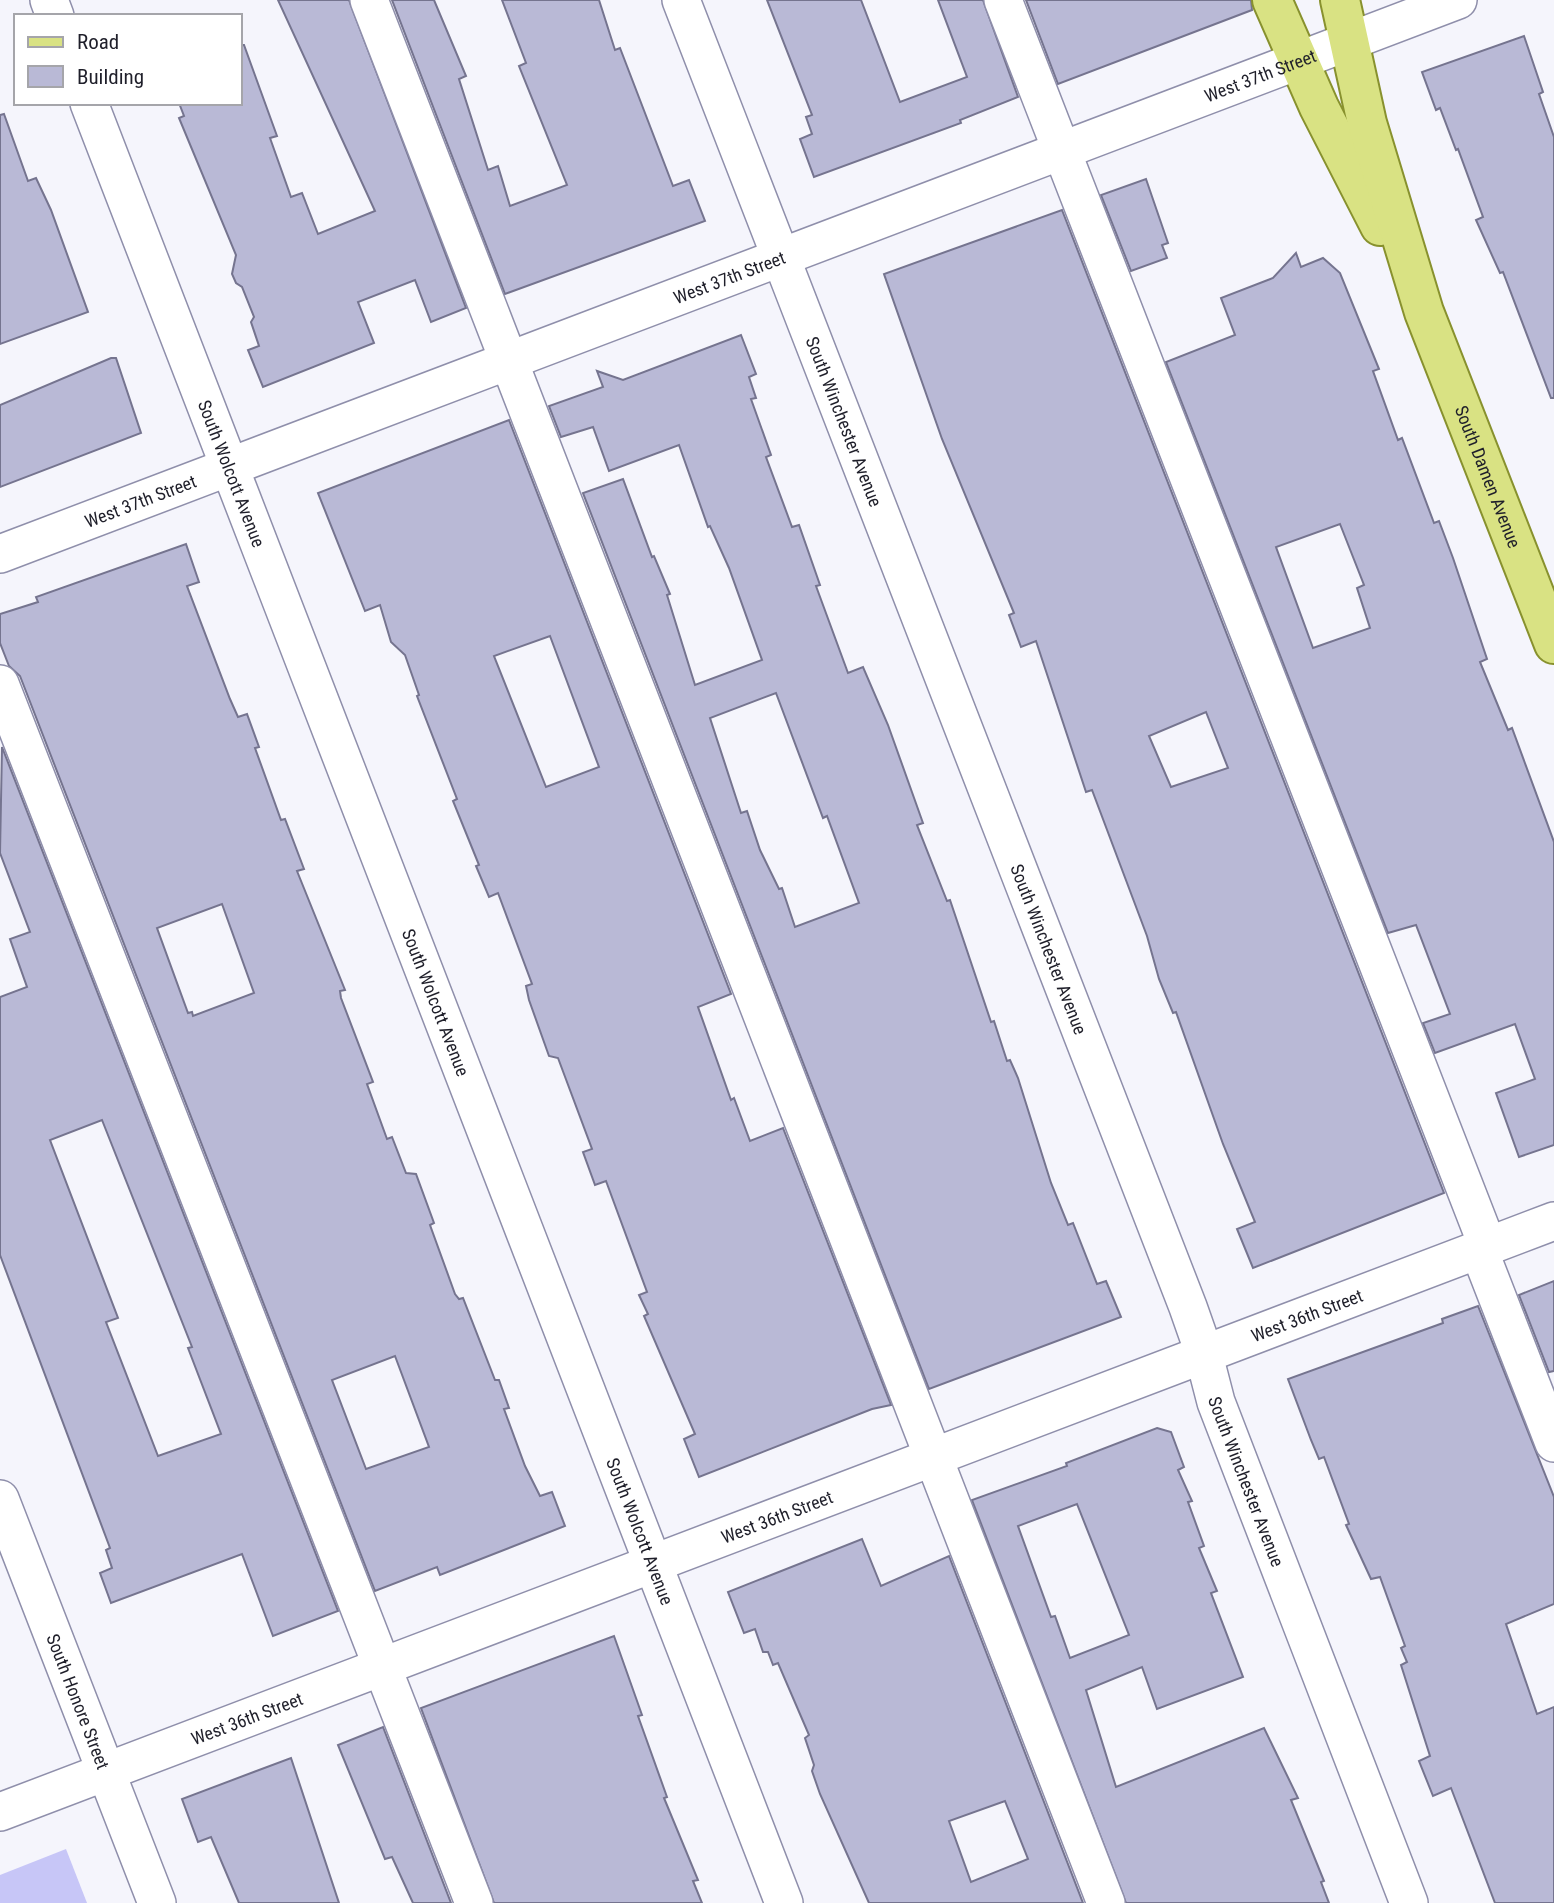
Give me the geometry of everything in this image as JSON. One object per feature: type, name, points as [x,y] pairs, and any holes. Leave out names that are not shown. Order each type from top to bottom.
[{"type":"main road","name":"South Damen Avenue","points":[[1272,0],[1297,61],[1424,312]]},
{"type":"main road","name":"South Damen Avenue","points":[[1340,0],[1367,123],[1424,312],[1554,644]]},
{"type":"street","points":[[369,0],[1106,1903]]},
{"type":"street","name":"South Winchester Avenue","points":[[681,0],[1204,1354],[1216,1402],[1409,1903]]},
{"type":"street","points":[[1003,0],[1484,1248],[1554,1443]]},
{"type":"street","name":"West 37th Street","points":[[0,554],[1458,0]]},
{"type":"street","name":"South Wolcott Avenue","points":[[90,105],[785,1903]]},
{"type":"street","points":[[0,684],[474,1903]]},
{"type":"street","name":"West 36th Street","points":[[0,1812],[1554,1222]]},
{"type":"street","name":"South Honore Street","points":[[0,1499],[157,1903]]},
{"type":"shaded area","points":[[66,1849],[87,1903],[0,1903],[0,1875]]},
{"type":"building","points":[[278,0],[349,0],[466,308],[431,322],[415,280],[358,302],[374,343],[263,387],[248,350],[259,346],[251,322],[254,317],[242,287],[236,283],[232,274],[236,255],[179,118],[184,116],[180,105],[242,105],[244,45],[277,136],[270,138],[291,197],[302,193],[318,234],[375,211]]},
{"type":"building","points":[[392,0],[434,0],[466,76],[459,79],[488,170],[498,166],[510,206],[567,185],[519,66],[526,63],[502,0],[599,0],[615,50],[620,48],[673,186],[689,180],[705,221],[505,294]]},
{"type":"building","points":[[767,0],[861,0],[900,102],[967,77],[938,0],[983,0],[1018,97],[960,120],[961,123],[814,177],[800,139],[812,134],[806,117],[812,115]]},
{"type":"building","points":[[1026,0],[1251,0],[1252,10],[1058,84]]},
{"type":"building","points":[[1524,36],[1543,92],[1539,94],[1554,137],[1554,398],[1551,398],[1503,272],[1500,273],[1476,220],[1483,217],[1458,149],[1456,150],[1440,108],[1436,110],[1422,72]]},
{"type":"building","points":[[4,114],[28,181],[36,178],[51,210],[88,312],[0,344],[0,115]]},
{"type":"building","points":[[1146,179],[1168,243],[1162,245],[1167,258],[1131,271],[1101,195]]},
{"type":"building","points":[[1062,210],[1444,1193],[1253,1268],[1237,1229],[1255,1222],[1223,1144],[1176,1012],[1173,1013],[1159,979],[1147,936],[1092,790],[1086,792],[1036,641],[1021,647],[1009,615],[1014,613],[942,439],[884,274]],"holes":[[[1206,712],[1228,768],[1171,787],[1149,736]]]},
{"type":"building","points":[[1296,253],[1301,267],[1323,258],[1340,273],[1379,369],[1373,371],[1398,440],[1402,438],[1434,523],[1439,521],[1453,558],[1487,659],[1480,662],[1508,730],[1512,728],[1554,842],[1554,1145],[1519,1157],[1496,1093],[1535,1079],[1515,1024],[1435,1053],[1423,1023],[1450,1014],[1416,925],[1388,933],[1166,362],[1235,335],[1221,298],[1273,278]],"holes":[[[1340,524],[1364,585],[1357,588],[1370,628],[1313,648],[1276,547]]]},
{"type":"building","points":[[741,335],[756,374],[749,377],[756,398],[751,399],[771,455],[766,457],[792,527],[799,525],[820,585],[816,586],[848,673],[863,667],[888,725],[923,823],[917,825],[947,901],[950,900],[991,1022],[994,1021],[1007,1061],[1010,1060],[1018,1078],[1051,1183],[1068,1225],[1073,1223],[1097,1284],[1106,1281],[1121,1317],[929,1389],[583,493],[623,479],[652,557],[654,556],[670,594],[667,595],[695,685],[762,660],[729,568],[710,526],[708,527],[679,445],[609,471],[593,427],[561,437],[549,406],[603,387],[597,371],[623,380]],"holes":[[[776,693],[823,818],[827,816],[859,903],[795,927],[782,888],[779,889],[760,850],[747,811],[741,813],[710,718]]]},
{"type":"building","points":[[116,358],[141,433],[0,487],[0,405]]},
{"type":"building","points":[[509,420],[731,994],[698,1007],[731,1100],[734,1098],[750,1141],[783,1128],[891,1405],[872,1409],[699,1477],[684,1439],[695,1434],[644,1316],[648,1314],[639,1295],[647,1292],[606,1181],[595,1185],[583,1152],[592,1149],[558,1058],[549,1056],[529,1000],[526,986],[532,984],[498,893],[489,897],[476,866],[479,865],[453,801],[457,799],[417,696],[419,695],[405,655],[391,642],[380,605],[365,611],[318,493]],"holes":[[[550,636],[599,767],[546,787],[494,656]]]},
{"type":"building","points":[[186,544],[199,582],[187,586],[238,717],[247,714],[259,747],[255,748],[281,820],[285,819],[304,869],[297,871],[345,990],[340,991],[341,998],[373,1082],[367,1084],[387,1139],[392,1137],[406,1173],[416,1174],[434,1223],[430,1225],[455,1294],[459,1299],[463,1298],[495,1380],[499,1380],[509,1408],[504,1409],[525,1466],[540,1496],[552,1492],[565,1526],[440,1575],[437,1567],[375,1591],[20,676],[9,666],[0,643],[0,614],[38,602],[36,597]],"holes":[[[222,904],[254,993],[193,1016],[192,1012],[188,1013],[157,928]],[[395,1356],[429,1447],[366,1469],[332,1380]]]},
{"type":"building","points":[[2,747],[338,1611],[273,1636],[242,1554],[111,1603],[100,1573],[112,1568],[106,1550],[110,1548],[0,1255],[0,997],[27,987],[10,939],[30,932],[0,853]],"holes":[[[102,1120],[192,1347],[188,1348],[221,1434],[158,1456],[106,1322],[118,1318],[50,1140]]]},
{"type":"building","points":[[1554,1281],[1554,1371],[1549,1372],[1519,1295]]},
{"type":"building","points":[[1478,1306],[1554,1497],[1554,1604],[1506,1624],[1537,1714],[1554,1707],[1554,1903],[1495,1903],[1451,1788],[1433,1796],[1419,1761],[1430,1756],[1401,1665],[1407,1662],[1401,1648],[1405,1646],[1380,1577],[1371,1579],[1346,1525],[1349,1524],[1324,1457],[1319,1459],[1288,1379],[1443,1323],[1442,1319]]},
{"type":"building","points":[[1157,1428],[1171,1432],[1184,1467],[1178,1470],[1192,1501],[1188,1502],[1204,1546],[1199,1548],[1217,1591],[1211,1593],[1243,1677],[1157,1709],[1142,1667],[1086,1690],[1116,1787],[1264,1728],[1298,1798],[1291,1800],[1324,1881],[1321,1882],[1329,1903],[1126,1903],[972,1500],[1067,1466],[1066,1463]],"holes":[[[1077,1504],[1129,1635],[1070,1658],[1055,1616],[1051,1617],[1018,1526]]]},
{"type":"building","points":[[862,1539],[881,1586],[949,1556],[1083,1903],[869,1903],[820,1794],[805,1738],[809,1735],[778,1663],[773,1665],[768,1652],[763,1652],[755,1629],[744,1633],[728,1592]],"holes":[[[1005,1801],[1028,1859],[971,1882],[949,1821]]]},
{"type":"building","points":[[614,1636],[642,1715],[638,1716],[667,1797],[664,1798],[698,1880],[693,1881],[702,1903],[494,1903],[421,1708]]},
{"type":"building","points":[[383,1727],[451,1903],[413,1903],[392,1857],[385,1859],[338,1745]]},
{"type":"building","points":[[291,1758],[339,1903],[239,1903],[211,1837],[198,1842],[182,1799]]}]
